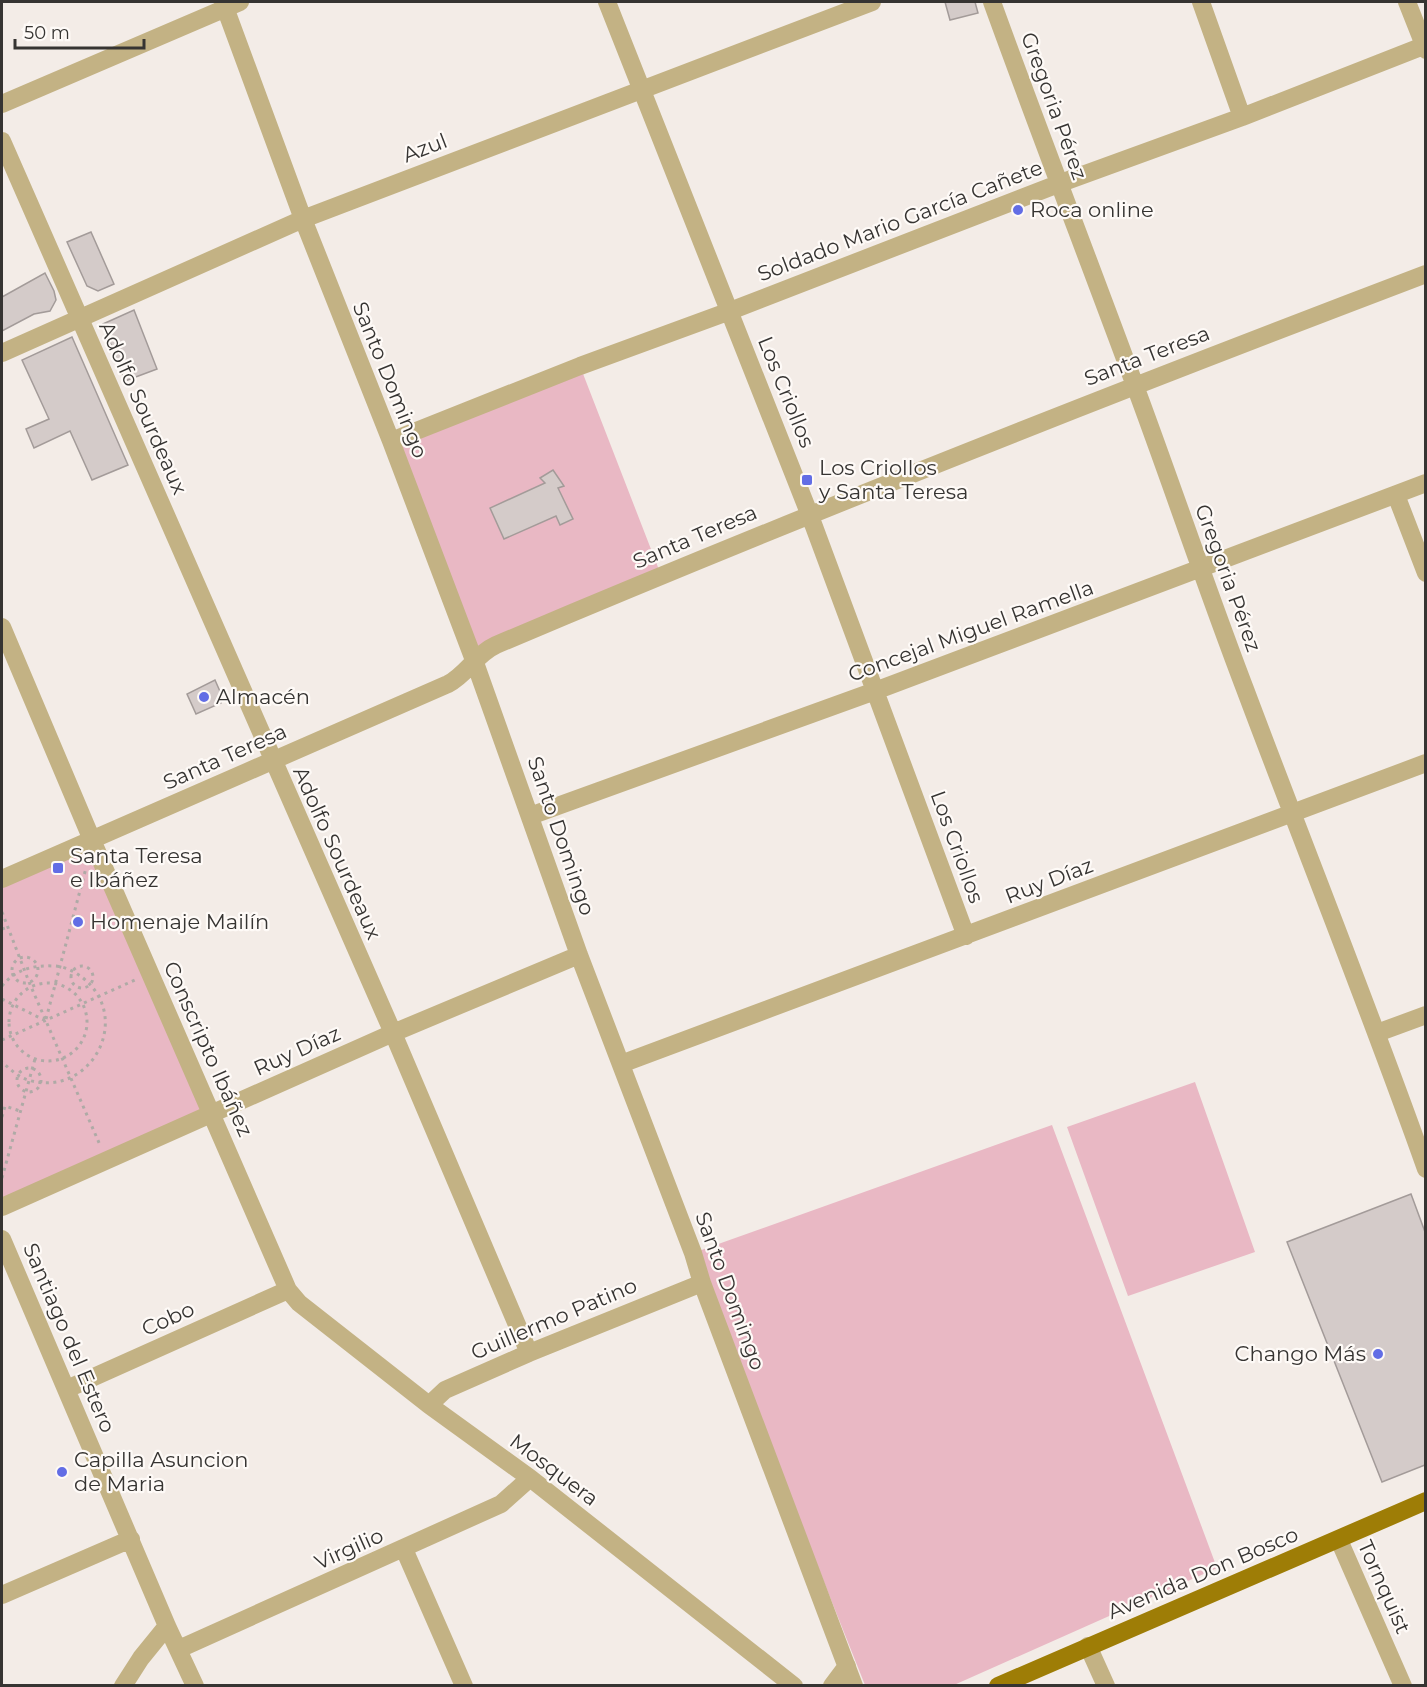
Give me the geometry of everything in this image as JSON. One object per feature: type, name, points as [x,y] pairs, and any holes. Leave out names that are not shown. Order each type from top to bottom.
[{"type":"main road","name":"Avenida Don Bosco","points":[[998,1686],[1425,1501]]},
{"type":"street","name":"Los Criollos","points":[[607,2],[809,513],[966,936]]},
{"type":"street","name":"Azul","points":[[2,353],[303,219],[872,2]]},
{"type":"street","name":"Gregoria Pérez","points":[[992,2],[1058,184],[1135,385],[1200,570],[1377,1033],[1425,1169]]},
{"type":"street","points":[[1201,2],[1242,117]]},
{"type":"street","points":[[1407,2],[1425,47]]},
{"type":"street","points":[[2,104],[229,3]]},
{"type":"street","name":"Santo Domingo","points":[[229,3],[303,219],[474,660],[579,955],[854,1686]]},
{"type":"street","name":"Soldado Mario García Cañete","points":[[391,441],[580,366],[1425,47]]},
{"type":"street","name":"Adolfo Sourdeaux","points":[[2,141],[272,762],[393,1033],[529,1353]]},
{"type":"street","name":"Santa Teresa","points":[[2,879],[448,684],[460,678],[474,660],[496,645],[809,513],[1425,274]]},
{"type":"street","name":"Concejal Miguel Ramella","points":[[530,816],[875,691],[1425,483]]},
{"type":"street","points":[[1396,495],[1425,573]]},
{"type":"street","name":"Conscripto Ibáñez","points":[[2,627],[288,1290]]},
{"type":"street","name":"Ruy Díaz","points":[[621,1064],[1425,763]]},
{"type":"street","name":"Ruy Díaz","points":[[2,1207],[393,1033],[579,955]]},
{"type":"street","points":[[1377,1033],[1425,1015]]},
{"type":"street","name":"Santiago del Estero","points":[[2,1239],[167,1626],[195,1686]]},
{"type":"street","name":"Guillermo Patino","points":[[429,1405],[446,1390],[529,1353],[702,1283]]},
{"type":"street","name":"Cobo","points":[[67,1389],[288,1290]]},
{"type":"street","name":"Mosquera","points":[[288,1290],[299,1304],[429,1405],[530,1478],[794,1686]]},
{"type":"street","name":"Virgilio","points":[[179,1649],[501,1504],[530,1478]]},
{"type":"street","points":[[2,1595],[131,1539]]},
{"type":"street","name":"Tornquist","points":[[1339,1540],[1403,1686]]},
{"type":"street","points":[[404,1549],[464,1686]]},
{"type":"street","points":[[123,1686],[141,1658],[167,1626]]},
{"type":"street","points":[[1088,1646],[1106,1686]]},
{"type":"street","points":[[832,1686],[847,1666]]},
{"type":"path","points":[[46,1021],[92,840]]},
{"type":"path","points":[[2,912],[31,987],[106,1161]]},
{"type":"path","points":[[2,928],[8,927]]},
{"type":"path","points":[[20,958],[30,958],[37,966],[37,975],[29,982],[20,982],[13,976],[13,964],[20,958]]},
{"type":"path","points":[[2,983],[24,969],[37,966],[59,966],[73,971],[91,984],[99,997],[106,1018],[104,1037],[97,1055],[84,1070],[70,1078],[48,1083],[29,1080],[17,1075],[2,1062]]},
{"type":"path","points":[[78,966],[89,968],[93,974],[91,984],[85,988],[77,987],[72,982],[73,971],[78,966]]},
{"type":"path","points":[[2,1041],[151,974]]},
{"type":"path","points":[[54,984],[76,994],[83,1004],[87,1017],[87,1030],[82,1042],[74,1052],[62,1059],[53,1061],[35,1059],[25,1054],[17,1046],[12,1036],[10,1015],[13,1005],[31,987],[54,984]]},
{"type":"path","points":[[2,999],[46,1021]]},
{"type":"path","points":[[2,1178],[3,1163],[35,1059]]},
{"type":"path","points":[[32,1068],[40,1074],[41,1082],[35,1091],[26,1092],[18,1086],[17,1075],[23,1069],[32,1068]]},
{"type":"path","points":[[2,1117],[5,1106],[20,1111]]},
{"type":"shaded area","points":[[580,366],[661,575],[474,660],[391,441]]},
{"type":"shaded area","points":[[92,840],[213,1114],[2,1207],[2,879]]},
{"type":"shaded area","points":[[1195,1082],[1255,1252],[1128,1296],[1067,1127]]},
{"type":"shaded area","points":[[1052,1125],[1217,1568],[954,1685],[865,1685],[693,1253]]},
{"type":"building","points":[[945,2],[975,2],[978,13],[950,20]]},
{"type":"building","points":[[91,232],[114,284],[98,291],[87,286],[67,242]]},
{"type":"building","points":[[45,273],[56,300],[50,311],[34,314],[2,331],[2,297]]},
{"type":"building","points":[[134,310],[157,369],[125,381],[103,324]]},
{"type":"building","points":[[72,337],[128,465],[92,480],[70,431],[34,448],[26,429],[49,419],[22,360]]},
{"type":"building","points":[[553,470],[564,486],[558,488],[573,519],[560,525],[556,516],[504,539],[490,508],[545,483],[540,478]]},
{"type":"building","name":"Almacén","points":[[215,680],[222,696],[218,697],[221,703],[196,714],[187,694]]},
{"type":"building","name":"Chango Más","points":[[1411,1194],[1425,1232],[1425,1465],[1382,1482],[1287,1242]]},
{"type":"place","name":"Roca online","points":[[1018,210]]},
{"type":"place","name":"Los Criollos y Santa Teresa","points":[[807,480]]},
{"type":"place","name":"Almacén","points":[[204,697]]},
{"type":"place","name":"Santa Teresa e Ibáñez","points":[[58,868]]},
{"type":"place","name":"Homenaje Mailín","points":[[78,922]]},
{"type":"place","name":"Chango Más","points":[[1378,1354]]},
{"type":"place","name":"Capilla Asuncion de Maria","points":[[62,1472]]}]
